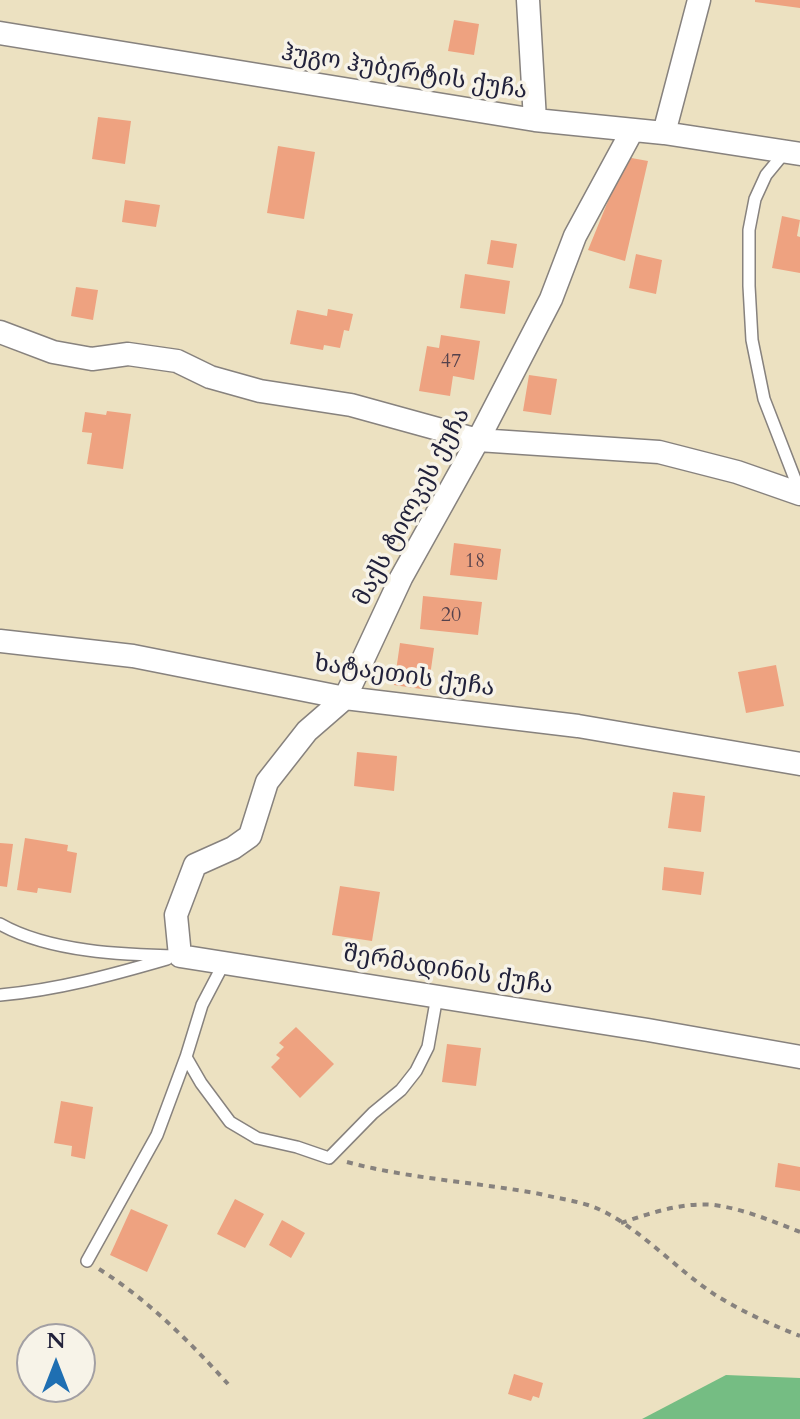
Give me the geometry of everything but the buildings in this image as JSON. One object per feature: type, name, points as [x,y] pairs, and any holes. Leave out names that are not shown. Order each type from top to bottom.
[{"type":"street","points":[[528,0],[535,120]]},
{"type":"street","points":[[664,133],[699,0]]},
{"type":"street","name":"ჰუგო ჰუბერტის ქუჩა","points":[[0,33],[535,120],[664,133],[793,153]]},
{"type":"street","name":"მაქს ტილკეს ქუჩა","points":[[180,956],[176,915],[195,865],[233,848],[250,836],[267,782],[307,731],[345,698],[401,578],[478,440],[551,299],[575,236],[632,131]]},
{"type":"street","points":[[0,332],[53,352],[92,359],[128,354],[177,361],[210,377],[260,391],[351,405],[478,440],[659,452],[737,472],[800,494]]},
{"type":"street","name":"ხატაეთის ქუჩა","points":[[0,641],[133,656],[345,698],[578,726],[800,764]]},
{"type":"street","name":"შერმადინის ქუჩა","points":[[180,956],[800,1057]]},
{"type":"lane","points":[[793,153],[766,175],[755,199],[749,230],[749,286],[752,340],[764,399],[800,494]]},
{"type":"lane","points":[[0,924],[26,936],[90,949],[129,955],[180,956]]},
{"type":"lane","points":[[0,995],[102,978],[180,956]]},
{"type":"lane","points":[[87,1261],[157,1135],[202,1005],[224,963]]},
{"type":"lane","points":[[186,1057],[230,1122],[257,1138],[329,1158],[373,1113],[401,1090],[416,1071],[428,1047],[437,996]]},
{"type":"path","points":[[329,1158],[376,1170],[525,1192],[589,1205],[621,1223],[717,1296],[800,1336]]},
{"type":"path","points":[[621,1223],[659,1210],[711,1205],[737,1209],[800,1232]]},
{"type":"path","points":[[87,1261],[130,1289],[193,1346],[228,1384]]},
{"type":"green space","points":[[726,1375],[800,1378],[800,1419],[642,1419]]}]
